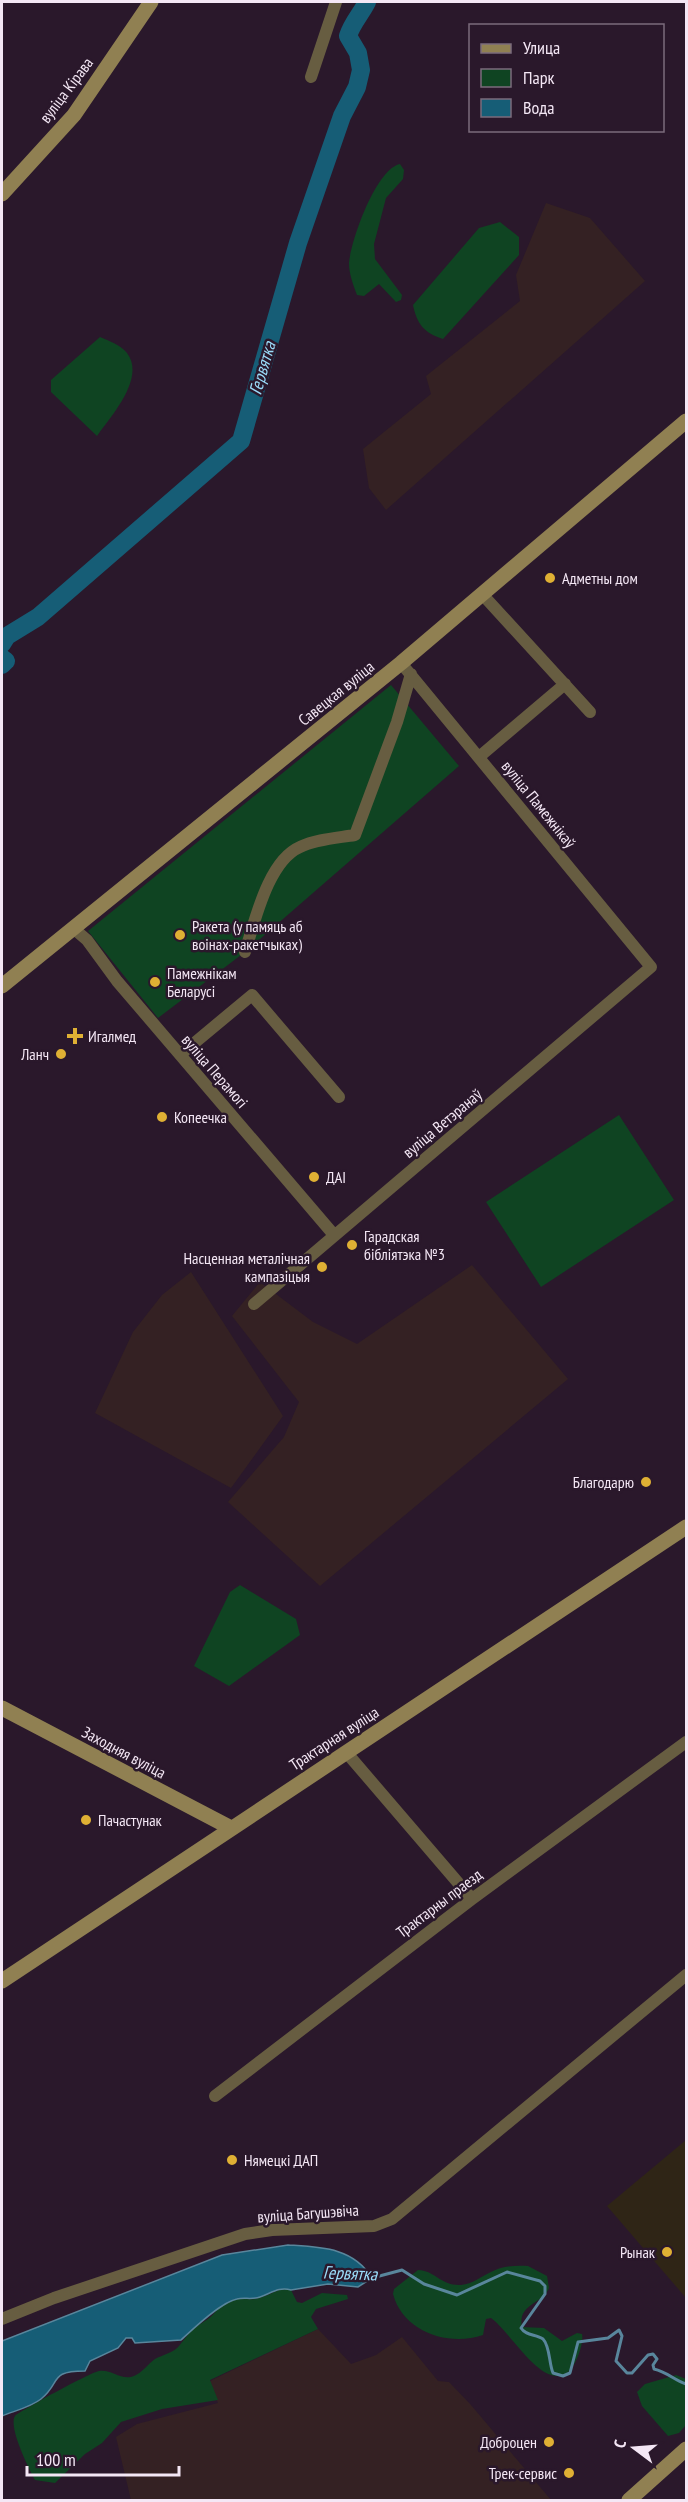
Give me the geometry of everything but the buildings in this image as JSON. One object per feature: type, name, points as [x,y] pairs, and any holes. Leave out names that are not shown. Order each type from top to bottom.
[{"type":"street","name":"вуліца Кірава","points":[[2,194],[74,115],[151,2]]},
{"type":"street","points":[[311,77],[336,2]]},
{"type":"street","name":"Савецкая вуліца","points":[[2,986],[406,668],[482,594],[687,421]]},
{"type":"street","points":[[482,594],[590,712]]},
{"type":"street","points":[[245,952],[259,904],[280,862],[299,847],[355,835],[397,722],[406,668]]},
{"type":"street","name":"вуліца Памежнікаў","points":[[406,668],[651,967]]},
{"type":"street","points":[[479,757],[565,684]]},
{"type":"street","name":"вуліца Перамогі","points":[[73,928],[87,940],[117,981],[334,1235]]},
{"type":"street","name":"вуліца Ветэранаў","points":[[254,1304],[651,967]]},
{"type":"street","points":[[180,1055],[252,995],[339,1097]]},
{"type":"street","name":"Трактарная вуліца","points":[[2,1981],[687,1527]]},
{"type":"street","name":"Заходняя вуліца","points":[[2,1708],[231,1828]]},
{"type":"street","name":"Трактарны праезд","points":[[215,2096],[472,1899],[687,1742]]},
{"type":"street","points":[[346,1752],[472,1899]]},
{"type":"street","name":"вуліца Багушэвіча","points":[[2,2319],[54,2298],[245,2234],[272,2230],[374,2226],[392,2219],[687,1975]]},
{"type":"street","points":[[629,2500],[687,2449]]},
{"type":"shaded area","points":[[546,203],[590,218],[645,281],[386,510],[369,488],[363,449],[431,394],[426,376],[520,301],[516,275]]},
{"type":"shaded area","points":[[472,1265],[568,1379],[320,1586],[228,1502],[284,1437],[299,1402],[232,1316],[260,1282],[313,1322],[357,1344]]},
{"type":"shaded area","points":[[191,1272],[283,1416],[231,1488],[95,1413],[133,1332],[162,1295]]},
{"type":"shaded area","name":"Рынак","points":[[686,2140],[686,2298],[607,2206]]},
{"type":"shaded area","points":[[318,2329],[351,2364],[376,2355],[402,2337],[438,2381],[449,2382],[471,2405],[551,2500],[131,2500],[116,2437],[137,2424],[218,2403],[210,2381]]},
{"type":"green space","points":[[400,164],[404,170],[403,179],[386,198],[374,244],[375,259],[402,295],[401,300],[396,302],[379,284],[364,296],[357,295],[350,275],[349,263],[354,239],[374,191],[382,178]]},
{"type":"green space","points":[[500,222],[519,237],[519,255],[443,339],[426,331],[419,323],[413,305],[479,228]]},
{"type":"green space","points":[[100,337],[118,345],[127,353],[132,363],[132,374],[130,385],[118,408],[97,436],[51,392],[51,380]]},
{"type":"green space","points":[[391,685],[459,766],[245,952],[158,1018],[88,931]]},
{"type":"green space","points":[[619,1115],[674,1200],[541,1287],[486,1202]]},
{"type":"green space","points":[[240,1585],[296,1619],[300,1635],[229,1686],[194,1666],[230,1592]]},
{"type":"green space","points":[[528,2266],[547,2276],[549,2288],[542,2298],[523,2313],[522,2327],[544,2328],[562,2341],[577,2333],[582,2334],[576,2362],[571,2369],[561,2375],[551,2375],[540,2369],[491,2318],[486,2319],[483,2335],[456,2339],[442,2337],[417,2327],[406,2318],[393,2294],[394,2289],[418,2270],[429,2272],[448,2283],[461,2285],[473,2282],[499,2268]]},
{"type":"green space","points":[[285,2288],[291,2290],[297,2302],[302,2303],[322,2293],[347,2295],[348,2299],[316,2309],[311,2317],[318,2329],[210,2380],[218,2400],[162,2409],[121,2422],[102,2443],[85,2454],[55,2483],[35,2480],[14,2429],[15,2416],[55,2392],[99,2371],[125,2377],[134,2376],[155,2359],[177,2348],[191,2331],[228,2301],[255,2299]]},
{"type":"green space","points":[[676,2375],[686,2379],[686,2425],[679,2433],[668,2436],[642,2406],[637,2392],[645,2384]]},
{"type":"water","points":[[288,2245],[324,2248],[346,2254],[364,2268],[372,2278],[358,2287],[328,2284],[291,2290],[282,2289],[257,2298],[230,2301],[215,2310],[181,2340],[135,2343],[132,2338],[126,2338],[118,2348],[90,2361],[85,2371],[60,2375],[37,2402],[2,2416],[2,2341],[222,2255]]},
{"type":"waterway","name":"Гервятка","points":[[2,644],[7,636],[38,617],[241,441],[298,243],[342,116],[357,87],[361,70],[358,53],[348,36],[367,2]]},
{"type":"waterway","name":"Гервятка","points":[[2,658],[6,661],[2,665]]},
{"type":"waterway","name":"Гервятка","points":[[372,2278],[402,2270],[424,2284],[457,2295],[507,2272],[540,2281],[545,2286],[545,2294],[521,2328],[543,2339],[553,2373],[563,2376],[570,2373],[578,2342],[608,2338],[619,2330],[622,2336],[616,2361],[627,2373],[632,2373],[648,2355],[653,2354],[657,2359],[653,2365],[654,2369],[686,2384]]},
{"type":"place","name":"Адметны дом","points":[[550,578]]},
{"type":"place","name":"Ракета (у памяць аб воінах-ракетчыках)","points":[[180,935]]},
{"type":"place","name":"Памежнікам Беларусі","points":[[155,982]]},
{"type":"place","name":"Игалмед","points":[[75,1036]]},
{"type":"place","name":"Ланч","points":[[61,1054]]},
{"type":"place","name":"Копеечка","points":[[162,1117]]},
{"type":"place","name":"ДАІ","points":[[314,1177]]},
{"type":"place","name":"Гарадская бібліятэка №3","points":[[352,1245]]},
{"type":"place","name":"Насценная металічная кампазіцыя","points":[[322,1267]]},
{"type":"place","name":"Благодарю","points":[[646,1482]]},
{"type":"place","name":"Пачастунак","points":[[86,1820]]},
{"type":"place","name":"Нямецкі ДАП","points":[[232,2160]]},
{"type":"place","name":"Рынак","points":[[667,2252]]},
{"type":"place","name":"Доброцен","points":[[549,2442]]},
{"type":"place","name":"Трек-сервис","points":[[569,2473]]}]
